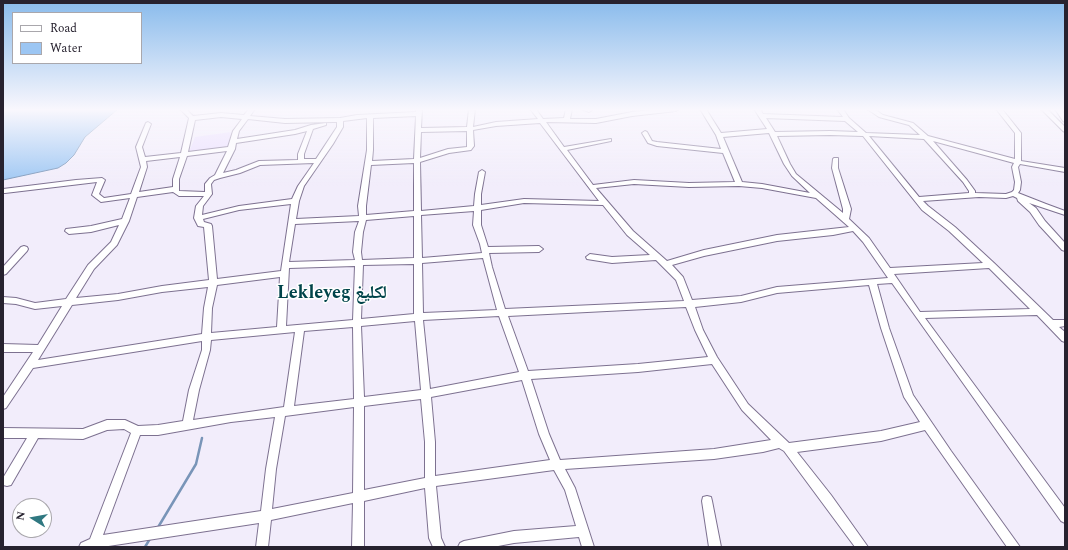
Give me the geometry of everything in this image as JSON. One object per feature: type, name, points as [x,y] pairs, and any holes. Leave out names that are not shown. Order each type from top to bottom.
[{"type":"street","points":[[3,405],[30,365],[91,267],[114,243],[125,222],[144,167],[139,147],[144,135]]},
{"type":"street","points":[[188,135],[176,179],[176,192],[179,194],[209,194]]},
{"type":"street","points":[[218,176],[232,149],[235,135]]},
{"type":"street","points":[[234,141],[278,135]]},
{"type":"street","points":[[301,161],[301,154],[308,135]]},
{"type":"street","points":[[281,330],[285,269],[295,201],[301,186],[335,135]]},
{"type":"street","points":[[358,547],[357,324],[359,263],[357,252],[359,232],[363,218],[362,206],[368,163],[369,135]]},
{"type":"street","points":[[418,135],[417,212],[419,317],[430,442],[430,482],[434,538],[438,547]]},
{"type":"street","points":[[368,163],[418,161],[448,151],[469,149],[471,146],[470,135]]},
{"type":"street","points":[[552,135],[591,187],[630,233],[659,257],[680,279],[699,330],[714,360],[745,407],[784,445],[827,499],[862,547]]},
{"type":"street","points":[[646,135],[650,142],[657,144],[726,151]]},
{"type":"street","points":[[728,135],[719,135],[739,184]]},
{"type":"street","points":[[773,135],[794,175],[855,228],[888,271],[918,315],[1061,507],[1065,517]]},
{"type":"street","points":[[865,135],[925,208],[952,229],[991,265],[1065,338]]},
{"type":"street","points":[[878,135],[926,137],[1018,162],[1065,170]]},
{"type":"street","points":[[923,135],[965,181],[972,191],[972,196]]},
{"type":"street","points":[[1014,194],[1017,190],[1018,174],[1015,167],[1018,162],[1018,135]]},
{"type":"street","points":[[562,148],[609,140]]},
{"type":"street","points":[[142,159],[232,149]]},
{"type":"street","points":[[836,159],[835,168],[847,209],[845,219]]},
{"type":"street","points":[[187,425],[194,390],[206,350],[208,308],[213,283],[208,226],[201,224],[198,218],[200,206],[209,194],[208,184],[212,179],[218,176],[238,172],[259,163],[317,161]]},
{"type":"street","points":[[482,172],[478,194],[477,225],[503,313],[544,434],[557,465],[570,488],[588,547]]},
{"type":"street","points":[[5,191],[102,180],[95,195],[103,200],[176,189]]},
{"type":"street","points":[[591,187],[634,182],[689,185],[739,184],[774,188],[820,197]]},
{"type":"street","points":[[1014,194],[1033,210],[1042,223],[1065,248]]},
{"type":"street","points":[[917,199],[1006,196],[1014,194],[1065,213]]},
{"type":"street","points":[[198,218],[239,208],[295,201]]},
{"type":"street","points":[[293,222],[363,218],[417,212],[478,208],[524,201],[604,203]]},
{"type":"street","points":[[69,230],[91,229],[125,222]]},
{"type":"street","points":[[666,264],[704,253],[743,245],[855,228]]},
{"type":"street","points":[[3,272],[24,249]]},
{"type":"street","points":[[3,300],[16,301],[35,306],[68,303],[213,283],[221,280],[285,269],[359,263],[418,261],[485,252],[539,250]]},
{"type":"street","points":[[590,257],[612,260],[659,257]]},
{"type":"street","points":[[888,271],[991,265]]},
{"type":"street","points":[[30,365],[206,337],[419,317],[741,299],[777,290],[894,280]]},
{"type":"street","points":[[872,281],[885,328],[909,397],[1014,547]]},
{"type":"street","points":[[918,315],[1039,312]]},
{"type":"street","points":[[1051,324],[1065,323]]},
{"type":"street","points":[[262,547],[271,469],[300,329]]},
{"type":"street","points":[[3,348],[40,349]]},
{"type":"street","points":[[3,433],[83,434],[107,425],[125,424],[137,431],[158,430],[426,394],[525,375],[638,368],[714,360]]},
{"type":"street","points":[[90,546],[118,538],[265,516],[430,482],[557,465],[714,454],[784,445],[832,443],[881,436],[928,425]]},
{"type":"street","points":[[90,546],[137,431]]},
{"type":"street","points":[[7,481],[35,434]]},
{"type":"street","points":[[707,501],[715,547]]},
{"type":"street","points":[[464,547],[514,537],[583,531]]},
{"type":"shaded area","points":[[212,135],[231,135],[228,149],[189,152],[195,137]]},
{"type":"water","points":[[3,135],[88,135],[74,155],[58,168],[3,180]]},
{"type":"waterway","points":[[157,529],[196,464],[202,438]]},
{"type":"waterway","points":[[145,547],[151,537]]},
{"type":"district","name":"Lekleyeg لكليغ","points":[[332,294]]}]
